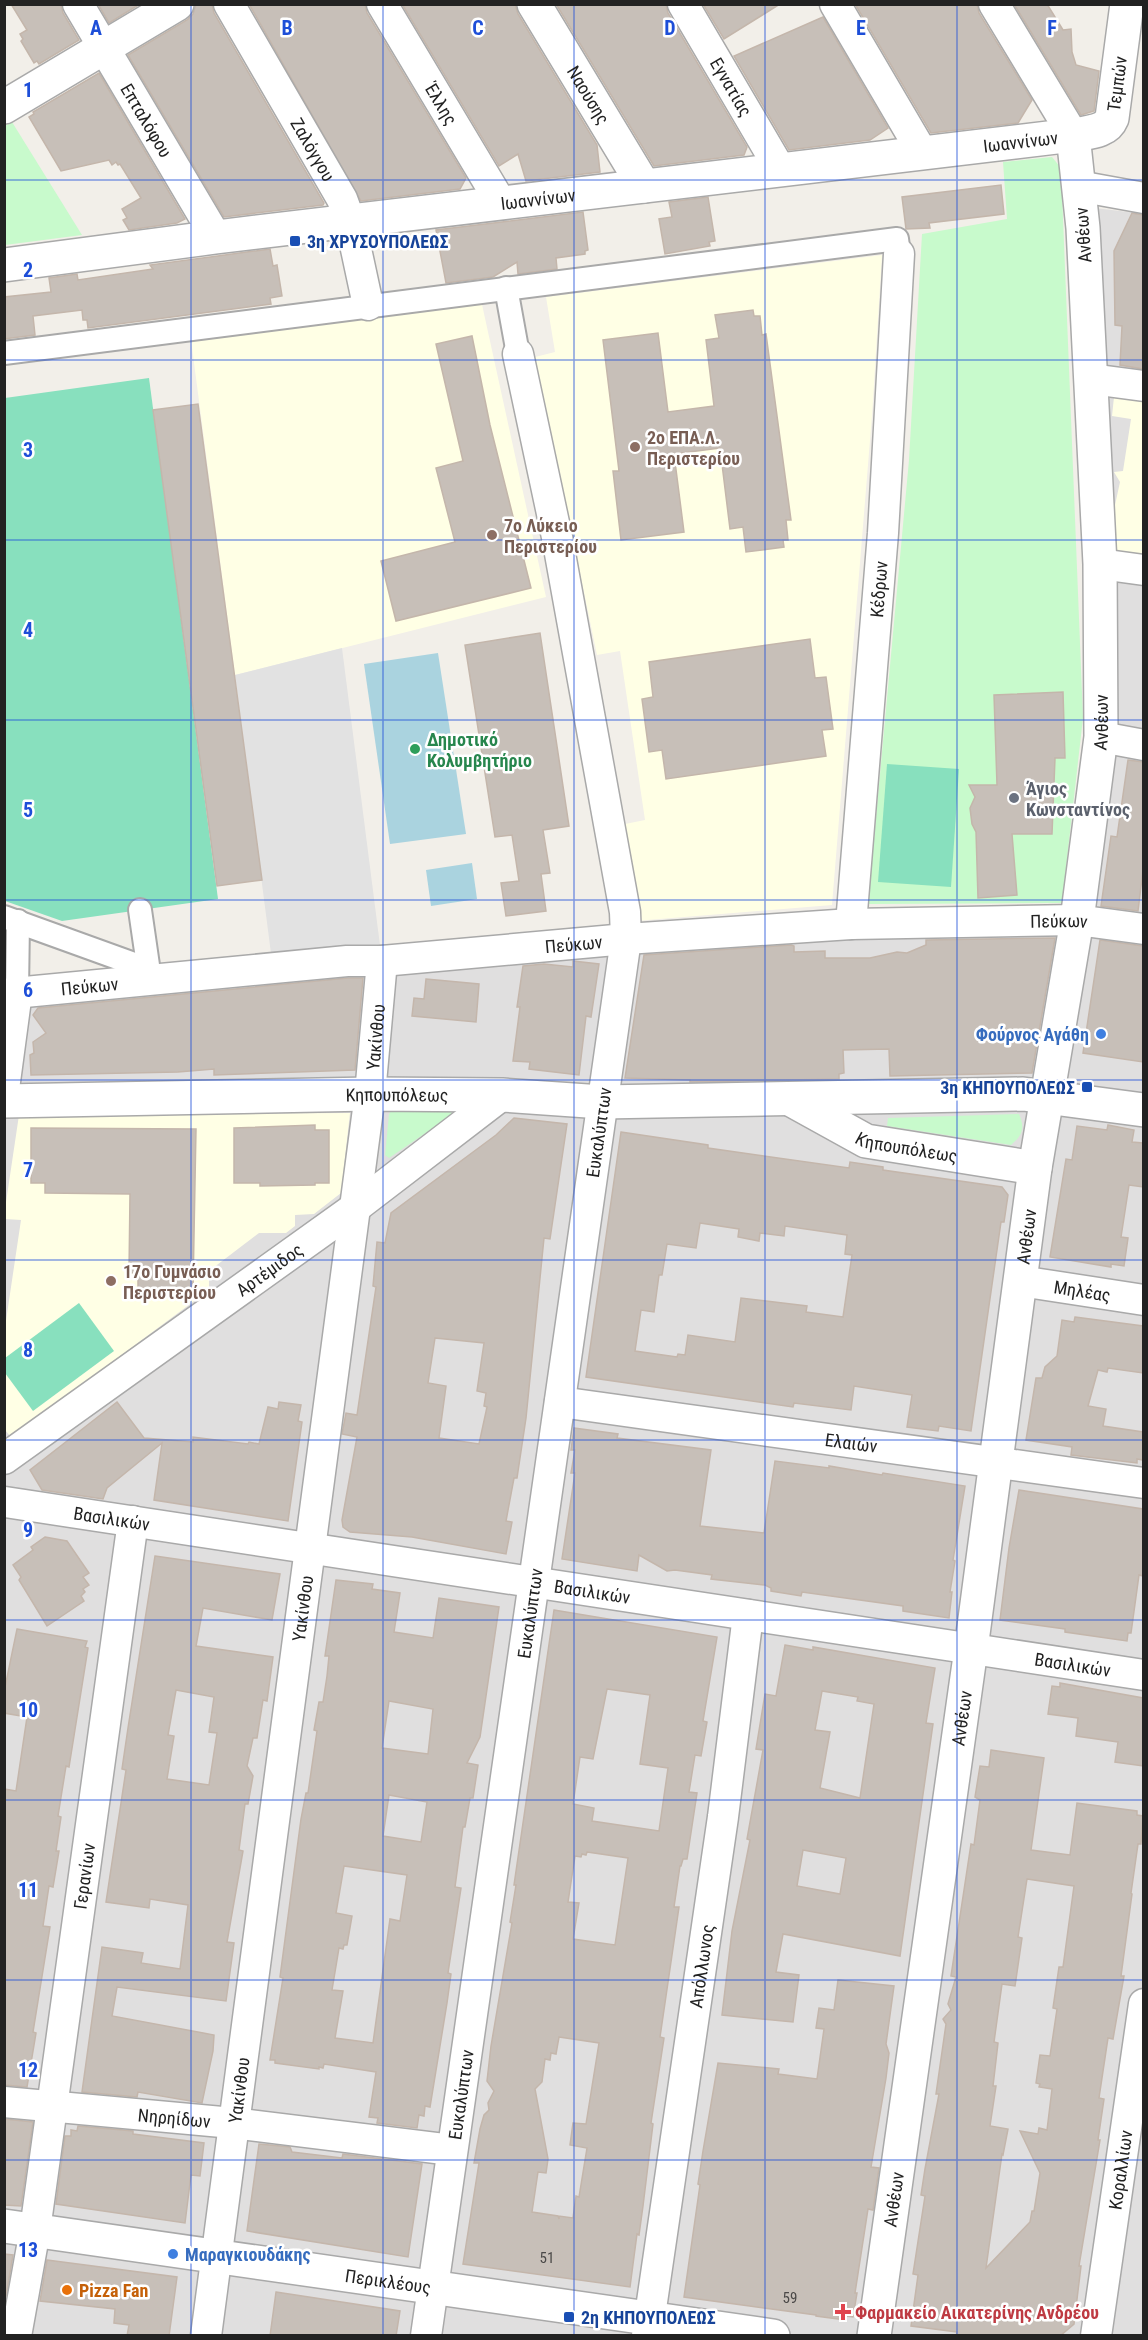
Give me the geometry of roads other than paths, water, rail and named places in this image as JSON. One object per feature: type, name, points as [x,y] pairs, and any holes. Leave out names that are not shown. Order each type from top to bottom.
[{"type":"street","name":"Επταλόφου","points":[[78,4],[216,237]]},
{"type":"street","points":[[4,107],[177,4]]},
{"type":"street","name":"Ζαλόγγου","points":[[229,4],[342,199],[350,221],[368,305]]},
{"type":"street","name":"Έλλης","points":[[382,4],[501,203]]},
{"type":"street","name":"Ναούσης","points":[[534,4],[644,186]]},
{"type":"street","name":"Εγνατίας","points":[[683,4],[780,169]]},
{"type":"street","points":[[835,4],[922,152]]},
{"type":"street","points":[[994,4],[1073,135]]},
{"type":"street","name":"Τεμπών","points":[[1073,135],[1100,130],[1110,122],[1127,4]]},
{"type":"street","name":"Ιωαννίνων","points":[[4,265],[216,237],[1073,135]]},
{"type":"street","name":"Ανθέων","points":[[874,2336],[971,1649],[994,1462],[1035,1168],[1077,920],[1101,737],[1100,564],[1083,228],[1073,135]]},
{"type":"street","points":[[1078,186],[1143,198]]},
{"type":"street","points":[[4,353],[897,239],[899,254]]},
{"type":"street","name":"Κέδρων","points":[[852,924],[882,544],[899,254]]},
{"type":"street","points":[[506,288],[518,354]]},
{"type":"street","name":"Ευκαλύπτων","points":[[426,2336],[626,939],[625,912],[557,537],[518,354]]},
{"type":"street","points":[[1091,379],[1143,386]]},
{"type":"street","points":[[1100,564],[1143,570]]},
{"type":"street","points":[[1101,737],[1143,745]]},
{"type":"street","points":[[4,1089],[11,993],[11,919],[149,974],[140,910]]},
{"type":"street","name":"Πεύκων","points":[[11,993],[149,974],[348,961],[382,961],[626,939],[852,924],[1077,920],[1143,929]]},
{"type":"street","name":"Υακίνθου","points":[[206,2336],[356,1207],[370,1094],[382,961]]},
{"type":"street","name":"Κηπουπόλεως","points":[[4,1101],[370,1094],[501,1095],[602,1102],[1023,1094],[1143,1110]]},
{"type":"street","name":"Αρτέμιδος","points":[[4,1460],[356,1207],[501,1095]]},
{"type":"street","name":"Κηπουπόλεως","points":[[788,1099],[866,1141],[1035,1168]]},
{"type":"street","name":"Μηλέας","points":[[1020,1281],[1143,1300]]},
{"type":"street","name":"Ελαιών","points":[[560,1402],[1143,1483]]},
{"type":"street","points":[[4,1495],[5,1502]]},
{"type":"street","name":"Βασιλικών","points":[[5,1502],[1143,1675]]},
{"type":"street","name":"Γερανίων","points":[[16,2336],[20,2228],[52,2107],[133,1521]]},
{"type":"street","name":"Απόλλωνος","points":[[648,2327],[723,1817],[748,1615]]},
{"type":"street","name":"Κοραλλίων","points":[[1096,2336],[1143,2004]]},
{"type":"street","name":"Νηρηίδων","points":[[4,2102],[233,2123],[452,2150]]},
{"type":"street","name":"Περικλέους","points":[[20,2228],[432,2286],[648,2327],[773,2336]]},
{"type":"water","name":"Δημοτικό Κολυμβητήριο","points":[[438,653],[466,834],[390,844],[364,664]]},
{"type":"water","points":[[472,863],[477,899],[431,906],[426,870]]},
{"type":"place","name":"3η ΧΡΥΣΟΥΠΟΛΕΩΣ","points":[[295,241]]},
{"type":"place","name":"2ο ΕΠΑ.Λ. Περιστερίου","points":[[635,447]]},
{"type":"place","name":"7ο Λύκειο Περιστερίου","points":[[492,535]]},
{"type":"place","name":"Δημοτικό Κολυμβητήριο","points":[[415,749]]},
{"type":"place","name":"Άγιος Κωνσταντίνος","points":[[1014,798]]},
{"type":"place","name":"Φούρνος Αγάθη","points":[[1101,1034]]},
{"type":"place","name":"3η ΚΗΠΟΥΠΟΛΕΩΣ","points":[[1087,1087]]},
{"type":"place","name":"17ο Γυμνάσιο Περιστερίου","points":[[111,1281]]},
{"type":"place","name":"Μαραγκιουδάκης","points":[[173,2254]]},
{"type":"place","name":"Pizza Fan","points":[[67,2290]]},
{"type":"place","name":"Φαρμακείο Αικατερίνης Ανδρέου","points":[[843,2312]]},
{"type":"place","name":"2η ΚΗΠΟΥΠΟΛΕΩΣ","points":[[569,2317]]}]
